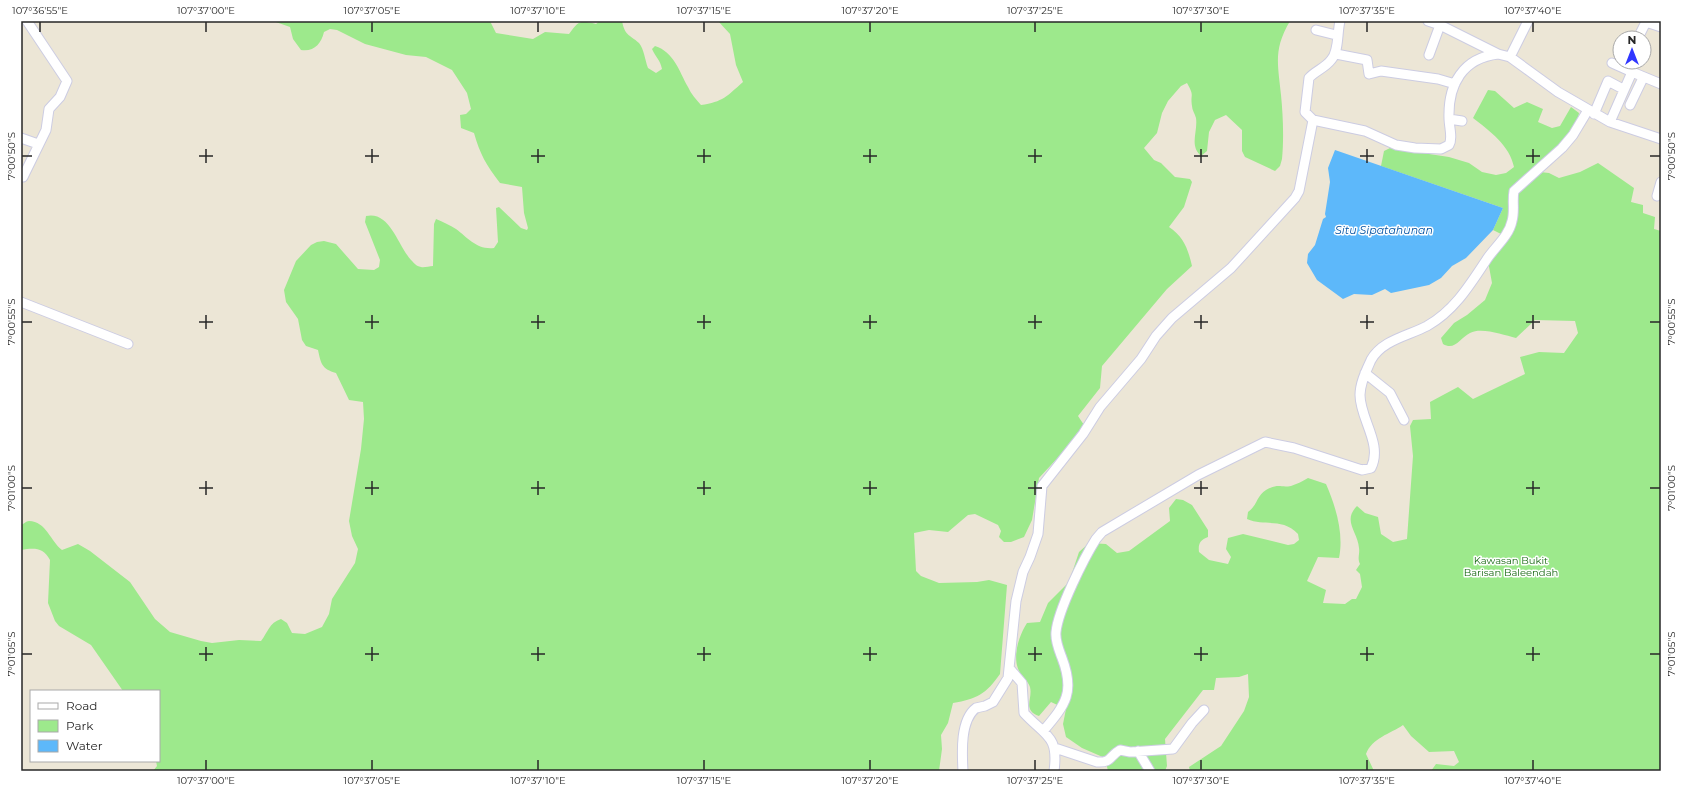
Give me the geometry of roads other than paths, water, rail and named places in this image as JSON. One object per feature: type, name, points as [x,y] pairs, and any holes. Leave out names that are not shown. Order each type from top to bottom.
[{"type":"street","points":[[21,177],[23,177],[46,130],[49,110],[60,97],[68,81],[27,21]]},
{"type":"street","points":[[1340,21],[1336,35],[1336,54],[1309,78],[1305,112],[1313,120],[1365,131],[1396,145],[1415,148],[1441,149],[1449,145],[1451,142],[1449,97],[1455,84],[1469,65],[1480,58],[1498,54]]},
{"type":"street","points":[[1428,21],[1440,25],[1498,54],[1510,57],[1538,79],[1610,122],[1661,139]]},
{"type":"street","points":[[1510,57],[1528,21]]},
{"type":"street","points":[[1642,30],[1646,22],[1661,27]]},
{"type":"street","points":[[1429,55],[1440,25]]},
{"type":"street","points":[[1316,30],[1336,35]]},
{"type":"street","points":[[1336,54],[1368,60],[1369,74],[1381,72],[1438,79],[1455,84]]},
{"type":"street","points":[[1628,70],[1643,78],[1661,84]]},
{"type":"street","points":[[1610,122],[1623,89],[1632,72]]},
{"type":"street","points":[[1630,105],[1643,78]]},
{"type":"street","points":[[1044,730],[1064,702],[1069,686],[1068,674],[1056,639],[1059,616],[1089,550],[1102,532],[1192,478],[1265,442],[1294,448],[1362,470],[1371,468],[1374,461],[1374,450],[1360,395],[1362,380],[1379,349],[1427,326],[1450,309],[1476,279],[1507,233],[1512,221],[1514,191],[1562,148],[1591,112],[1608,81],[1623,89]]},
{"type":"street","points":[[1449,119],[1462,121]]},
{"type":"street","points":[[963,771],[962,739],[969,718],[976,708],[993,702],[1006,682],[1010,669],[1010,642],[1016,600],[1022,572],[1030,557],[1038,534],[1042,486],[1083,434],[1100,407],[1141,359],[1172,318],[1231,268],[1295,198],[1299,191],[1313,120]]},
{"type":"street","points":[[21,138],[38,144]]},
{"type":"street","points":[[1656,196],[1661,182]]},
{"type":"street","points":[[21,302],[128,344]]},
{"type":"street","points":[[1365,373],[1390,393],[1404,420]]},
{"type":"street","points":[[1010,669],[1022,683],[1024,713],[1044,730],[1055,748],[1054,771]]},
{"type":"street","points":[[1055,748],[1104,763],[1109,761],[1120,750],[1138,751],[1175,747],[1192,723],[1204,710]]},
{"type":"street","points":[[1138,751],[1150,771]]},
{"type":"water","name":"Situ Sipatahunan","points":[[1335,150],[1503,208],[1493,230],[1466,258],[1452,266],[1441,278],[1429,285],[1391,293],[1385,289],[1372,295],[1354,294],[1343,299],[1317,280],[1307,263],[1308,254],[1315,245],[1323,219],[1326,217],[1325,214],[1330,182],[1328,168]]},
{"type":"park label","name":"Kawasan Bukit Barisan Baleendah","points":[[1511,566]]}]
